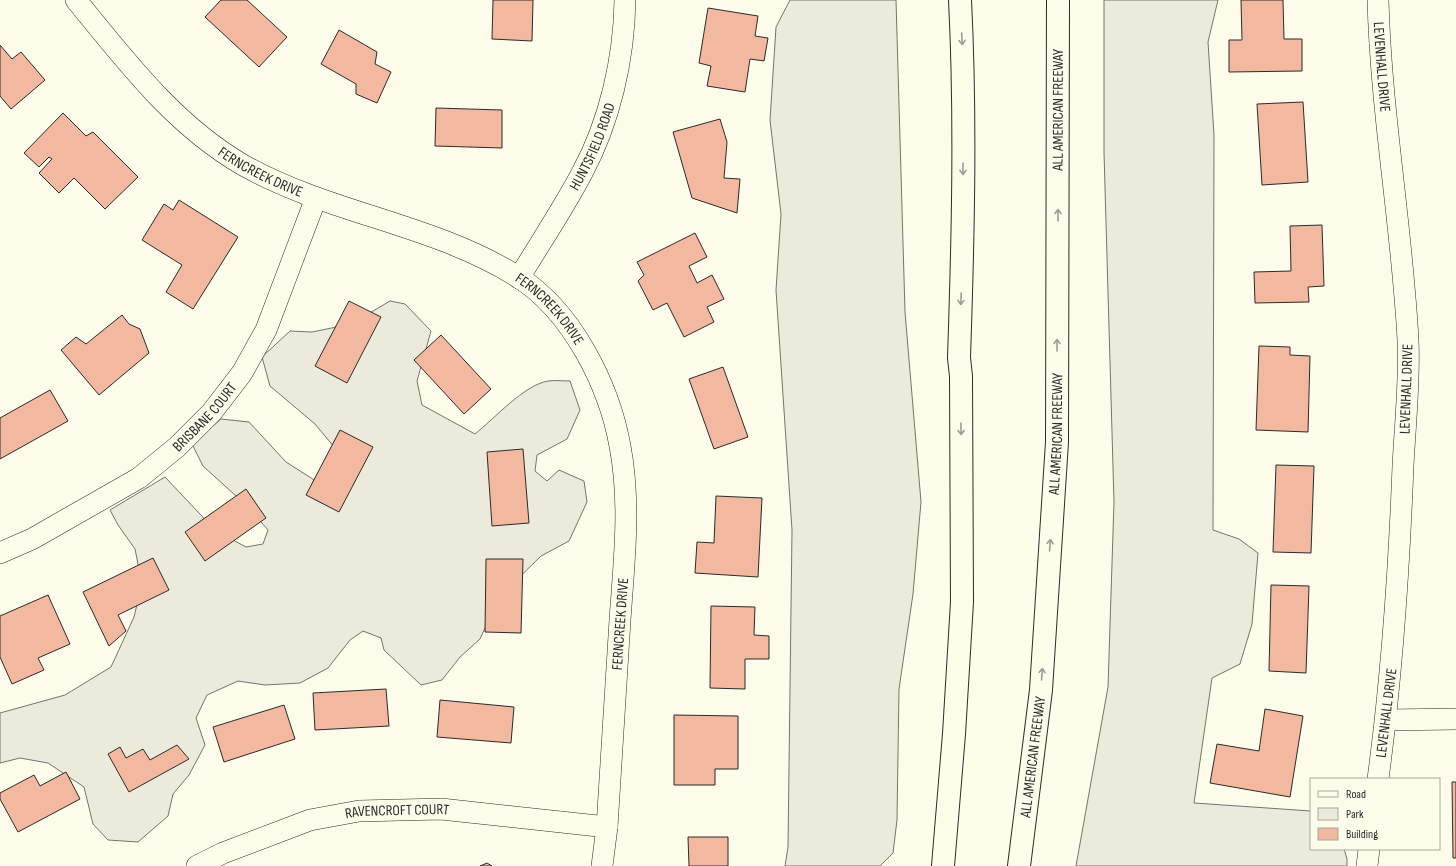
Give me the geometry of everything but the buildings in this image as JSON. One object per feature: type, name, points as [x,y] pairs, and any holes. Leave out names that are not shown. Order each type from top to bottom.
[{"type":"highway","points":[[943,866],[954,734],[962,602],[961,376],[959,358],[963,220],[962,48],[960,0]]},
{"type":"highway","name":"ALL AMERICAN FREEWAY","points":[[1019,866],[1041,690],[1057,442],[1058,0]]},
{"type":"street","name":"FERNCREEK DRIVE","points":[[76,0],[145,84],[163,103],[200,135],[240,163],[263,176],[316,198],[472,252],[519,278],[557,312],[577,338],[594,367],[612,412],[620,448],[627,520],[602,866]]},
{"type":"street","name":"HUNTSFIELD ROAD","points":[[519,278],[582,173],[596,144],[616,81],[623,32],[625,0]]},
{"type":"street","name":"LEVENHALL DRIVE","points":[[1378,0],[1387,132],[1398,213],[1408,342],[1401,522],[1392,669],[1378,778]]},
{"type":"street","name":"BRISBANE COURT","points":[[0,553],[32,539],[139,478],[177,447],[212,412],[242,373],[266,330],[316,198]]},
{"type":"street","points":[[1386,720],[1456,719]]},
{"type":"street","name":"RAVENCROFT COURT","points":[[197,866],[223,853],[310,820],[359,811],[441,810],[606,827]]},
{"type":"street","points":[[1367,866],[1369,850]]},
{"type":"green space","points":[[790,0],[896,0],[905,312],[921,502],[913,594],[899,689],[897,820],[893,853],[880,866],[785,866],[788,847],[792,530],[776,290],[781,214],[770,120],[776,27]]},
{"type":"green space","points":[[1104,0],[1218,0],[1208,42],[1214,135],[1213,530],[1239,539],[1258,553],[1252,624],[1240,664],[1212,678],[1194,803],[1310,811],[1310,850],[1344,850],[1347,866],[1076,866],[1108,687],[1114,502],[1104,152]]},
{"type":"green space","points":[[390,301],[405,304],[431,331],[417,381],[422,405],[475,434],[510,403],[529,389],[548,381],[570,381],[580,410],[567,439],[537,455],[535,471],[547,481],[559,470],[584,481],[587,502],[569,541],[541,556],[499,597],[480,639],[460,657],[442,680],[421,685],[384,650],[381,638],[363,631],[350,640],[328,668],[300,683],[265,685],[238,681],[207,695],[196,718],[205,745],[189,775],[173,794],[168,816],[138,842],[108,840],[93,824],[84,787],[48,763],[20,758],[0,763],[0,713],[65,695],[111,667],[134,617],[142,584],[135,549],[118,525],[110,510],[165,477],[216,531],[246,547],[263,544],[268,530],[247,506],[203,466],[192,444],[221,419],[249,422],[286,462],[319,483],[340,454],[315,424],[270,386],[262,357],[290,331],[312,332],[351,324]]}]
